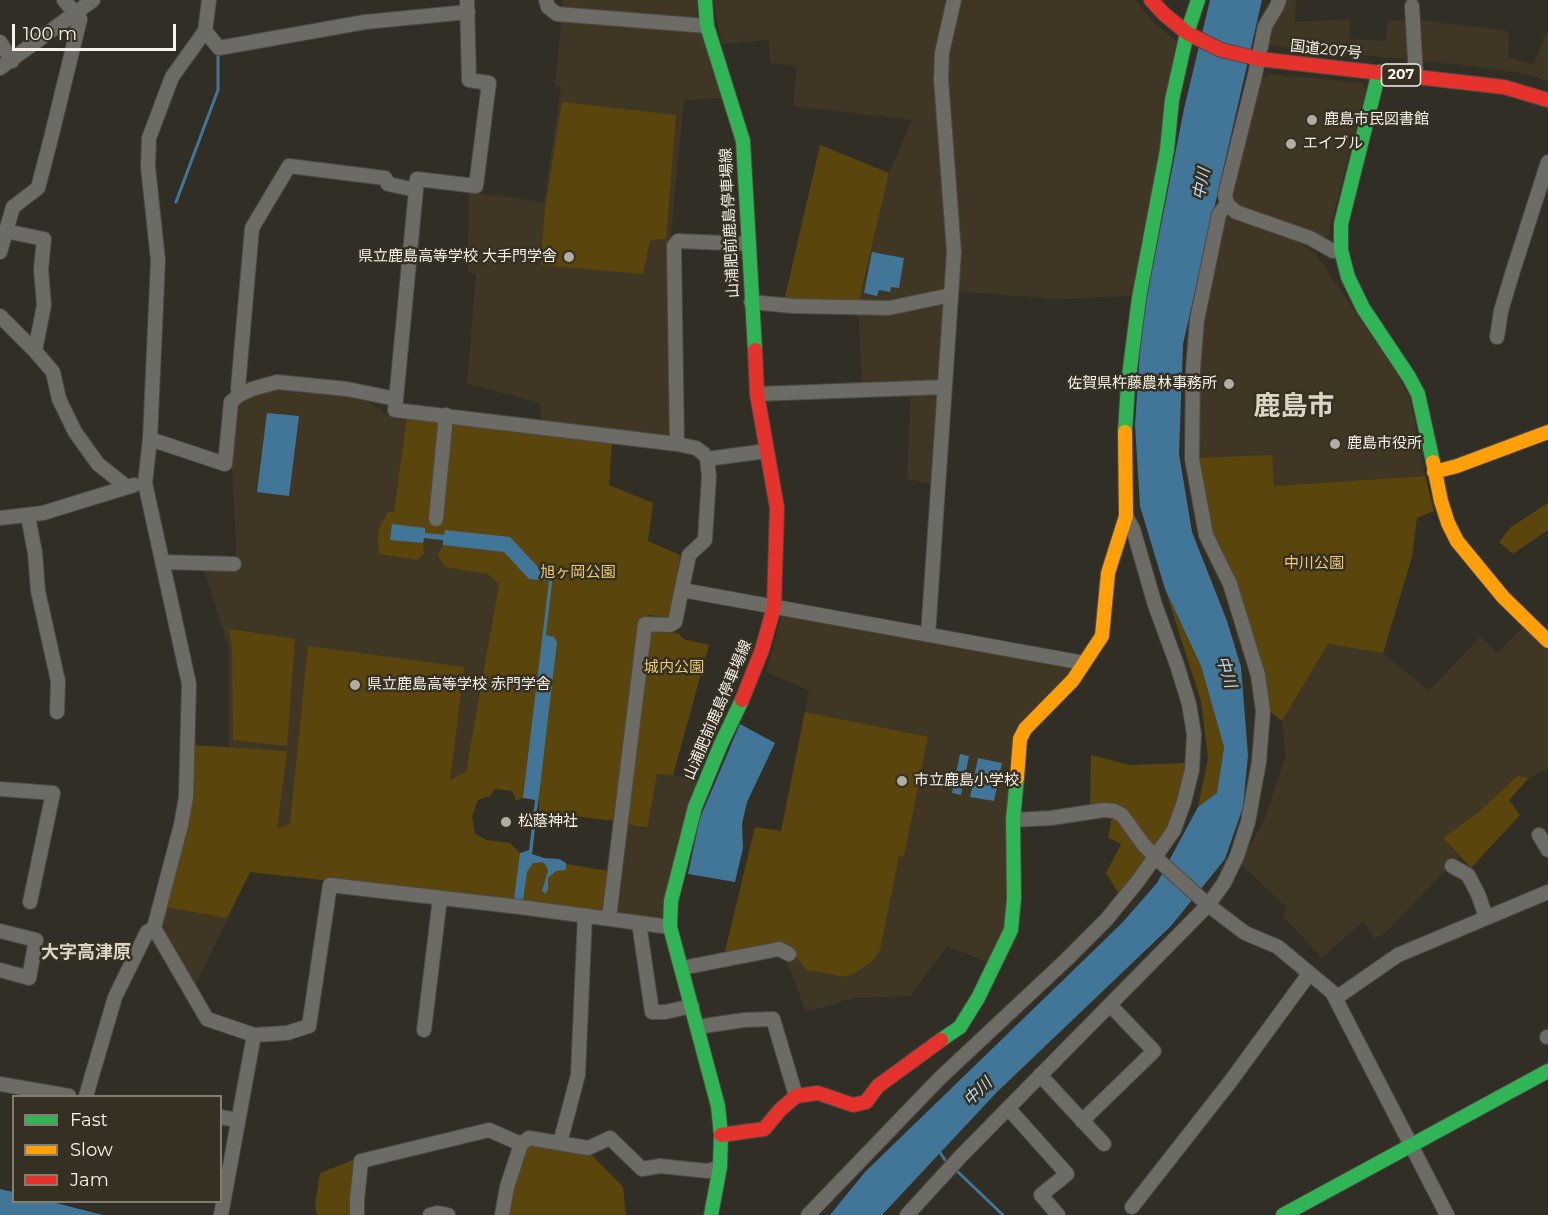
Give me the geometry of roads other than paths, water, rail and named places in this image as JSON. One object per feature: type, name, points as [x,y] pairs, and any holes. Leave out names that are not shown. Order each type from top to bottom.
[{"type":"main road","name":"山浦肥前鹿島停車場線","points":[[705,0],[707,26],[743,141],[757,394],[777,508],[774,607],[762,650],[747,690],[721,744],[695,807],[671,901],[670,927],[698,1027],[722,1135],[720,1167],[711,1215]]},
{"type":"main road","name":"国道207号","points":[[1151,0],[1190,35],[1221,50],[1256,58],[1504,87],[1548,100]]},
{"type":"main road","points":[[722,1135],[764,1129],[796,1096],[818,1092],[853,1105],[866,1102],[878,1086],[960,1027],[978,998],[1011,930],[1014,898],[1013,820],[1020,739],[1025,729],[1073,680],[1102,636],[1108,573],[1126,516],[1124,441],[1139,298],[1167,150],[1172,100],[1198,0]]},
{"type":"main road","points":[[1379,72],[1341,224],[1341,250],[1348,277],[1363,309],[1418,394],[1434,472],[1448,523],[1457,541],[1503,597],[1548,641]]},
{"type":"main road","points":[[1434,472],[1458,466],[1548,432]]},
{"type":"main road","points":[[1283,1215],[1548,1071]]},
{"type":"street","points":[[0,252],[12,207],[38,188],[80,19],[64,0]]},
{"type":"street","points":[[0,42],[6,65],[93,0]]},
{"type":"street","points":[[209,0],[205,31],[172,77],[149,138],[148,167],[158,260],[150,440],[145,483],[189,684],[186,796],[181,825],[154,928],[207,1019],[254,1035],[287,1033],[309,1026],[330,885],[670,927]]},
{"type":"street","points":[[546,0],[548,7],[557,15],[707,26]]},
{"type":"street","points":[[928,635],[954,252],[941,79],[942,53],[954,0]]},
{"type":"street","points":[[1279,0],[1264,26],[1225,195],[1227,204],[1236,212],[1311,238],[1333,251],[1341,250]]},
{"type":"street","points":[[205,31],[219,48],[468,6],[469,80],[489,83],[476,186],[417,179],[395,410],[677,444],[696,448],[707,459],[709,476],[705,540],[688,555],[675,622],[670,625],[645,624],[609,918]]},
{"type":"street","points":[[1413,6],[1416,76]]},
{"type":"street","points":[[1497,337],[1506,292],[1548,162]]},
{"type":"street","points":[[239,395],[252,228],[289,166],[385,178],[388,184],[416,190]]},
{"type":"street","points":[[907,1215],[1040,1075],[1111,1006],[1208,905],[1224,883],[1237,855],[1248,822],[1259,762],[1263,711],[1258,675],[1230,584],[1206,535],[1192,459],[1193,369],[1197,320],[1219,214],[1227,204]]},
{"type":"street","points":[[5,231],[44,239],[41,269],[44,305],[35,351]]},
{"type":"street","points":[[677,444],[674,246],[678,241],[749,243]]},
{"type":"street","points":[[751,302],[793,306],[889,308],[951,295]]},
{"type":"street","points":[[0,316],[53,372],[59,399],[75,432],[98,464],[127,487]]},
{"type":"street","points":[[150,440],[225,464],[231,402],[239,395],[277,382],[347,389],[396,399]]},
{"type":"street","points":[[757,394],[945,387]]},
{"type":"street","points":[[436,519],[446,415]]},
{"type":"street","points":[[707,459],[766,451]]},
{"type":"street","points":[[0,518],[43,513],[145,483]]},
{"type":"street","points":[[28,516],[35,553],[38,591],[58,681],[57,711]]},
{"type":"street","points":[[808,1215],[940,1077],[1106,920],[1156,858],[1174,830],[1192,770],[1194,734],[1189,704],[1155,605],[1133,530],[1126,516]]},
{"type":"street","points":[[163,562],[234,564]]},
{"type":"street","points":[[682,590],[1084,663]]},
{"type":"street","points":[[0,789],[53,793],[30,902]]},
{"type":"street","points":[[1013,820],[1051,818],[1104,810],[1122,815],[1156,858],[1208,905],[1245,933],[1278,947],[1332,992],[1412,1144],[1445,1214]]},
{"type":"street","points":[[1539,834],[1548,850]]},
{"type":"street","points":[[1452,866],[1468,875],[1486,917]]},
{"type":"street","points":[[1336,998],[1398,955],[1548,892]]},
{"type":"street","points":[[424,1030],[440,898]]},
{"type":"street","points":[[560,1143],[578,1075],[585,915]]},
{"type":"street","points":[[639,923],[652,1012],[665,1012],[692,1006]]},
{"type":"street","points":[[86,1095],[115,997],[147,932],[154,928]]},
{"type":"street","points":[[0,931],[36,940],[29,978],[0,970]]},
{"type":"street","points":[[681,968],[779,949],[789,954]]},
{"type":"street","points":[[1132,1207],[1230,1082],[1309,974]]},
{"type":"street","points":[[1082,1121],[1154,1051],[1111,1006]]},
{"type":"street","points":[[698,1027],[744,1020],[773,1019],[796,1096]]},
{"type":"street","points":[[222,1200],[224,1170],[237,1120],[254,1035]]},
{"type":"street","points":[[1040,1075],[1104,1144]]},
{"type":"street","points":[[0,1084],[63,1095]]},
{"type":"street","points":[[1008,1108],[1067,1174],[1041,1195],[1058,1215]]},
{"type":"street","points":[[222,1117],[237,1120]]},
{"type":"street","points":[[357,1215],[361,1161],[489,1130],[521,1144]]},
{"type":"street","points":[[502,1215],[507,1187],[521,1144],[529,1138],[588,1148],[610,1138],[642,1169],[660,1166],[708,1171],[720,1167]]},
{"type":"water","name":"中川","points":[[1210,0],[1262,0],[1183,344],[1179,454],[1192,532],[1227,621],[1241,667],[1248,755],[1243,807],[1225,859],[1171,926],[997,1092],[882,1215],[830,1215],[865,1172],[1122,923],[1157,883],[1198,807],[1217,793],[1224,747],[1201,666],[1165,589],[1140,506],[1135,425],[1142,321],[1184,109]]},
{"type":"water","points":[[872,252],[904,258],[899,288],[891,287],[890,292],[879,290],[877,296],[864,293]]},
{"type":"water","points":[[267,413],[299,416],[289,496],[257,492]]},
{"type":"water","points":[[392,524],[425,528],[425,533],[444,535],[445,530],[510,537],[552,582],[546,635],[554,637],[557,642],[532,854],[559,859],[566,863],[566,870],[556,871],[548,878],[546,894],[542,891],[548,871],[546,865],[542,862],[533,863],[527,872],[523,900],[514,899],[520,853],[529,850],[535,800],[523,798],[549,581],[529,579],[504,552],[443,545],[443,540],[424,538],[423,543],[390,540]]},
{"type":"water","points":[[740,724],[775,743],[747,802],[742,824],[743,848],[735,882],[688,874],[700,818]]},
{"type":"water","points":[[960,754],[969,756],[961,795],[952,793]]},
{"type":"water","points":[[978,758],[1002,763],[994,801],[970,797]]},
{"type":"water","points":[[0,1189],[12,1192],[12,1203],[56,1203],[103,1215],[0,1215]]},
{"type":"waterway","points":[[176,202],[218,90],[218,56]]},
{"type":"waterway","points":[[939,1151],[945,1160]]},
{"type":"waterway","points":[[957,1171],[1003,1215]]},
{"type":"place","name":"鹿島市民図書館","points":[[1312,120]]},
{"type":"place","name":"エイブル","points":[[1291,144]]},
{"type":"place","name":"県立鹿島高等学校 大手門学舎","points":[[569,257]]},
{"type":"place","name":"佐賀県杵藤農林事務所","points":[[1229,384]]},
{"type":"place","name":"鹿島市役所","points":[[1335,444]]},
{"type":"place","name":"県立鹿島高等学校 赤門学舎","points":[[355,685]]},
{"type":"place","name":"市立鹿島小学校","points":[[902,781]]},
{"type":"place","name":"松蔭神社","points":[[506,822]]},
{"type":"district","name":"鹿島市","points":[[1294,407]]},
{"type":"district","name":"大字高津原","points":[[86,953]]},
{"type":"park label","name":"中川公園","points":[[1314,564]]},
{"type":"park label","name":"旭ヶ岡公園","points":[[578,573]]},
{"type":"park label","name":"城内公園","points":[[674,668]]}]
